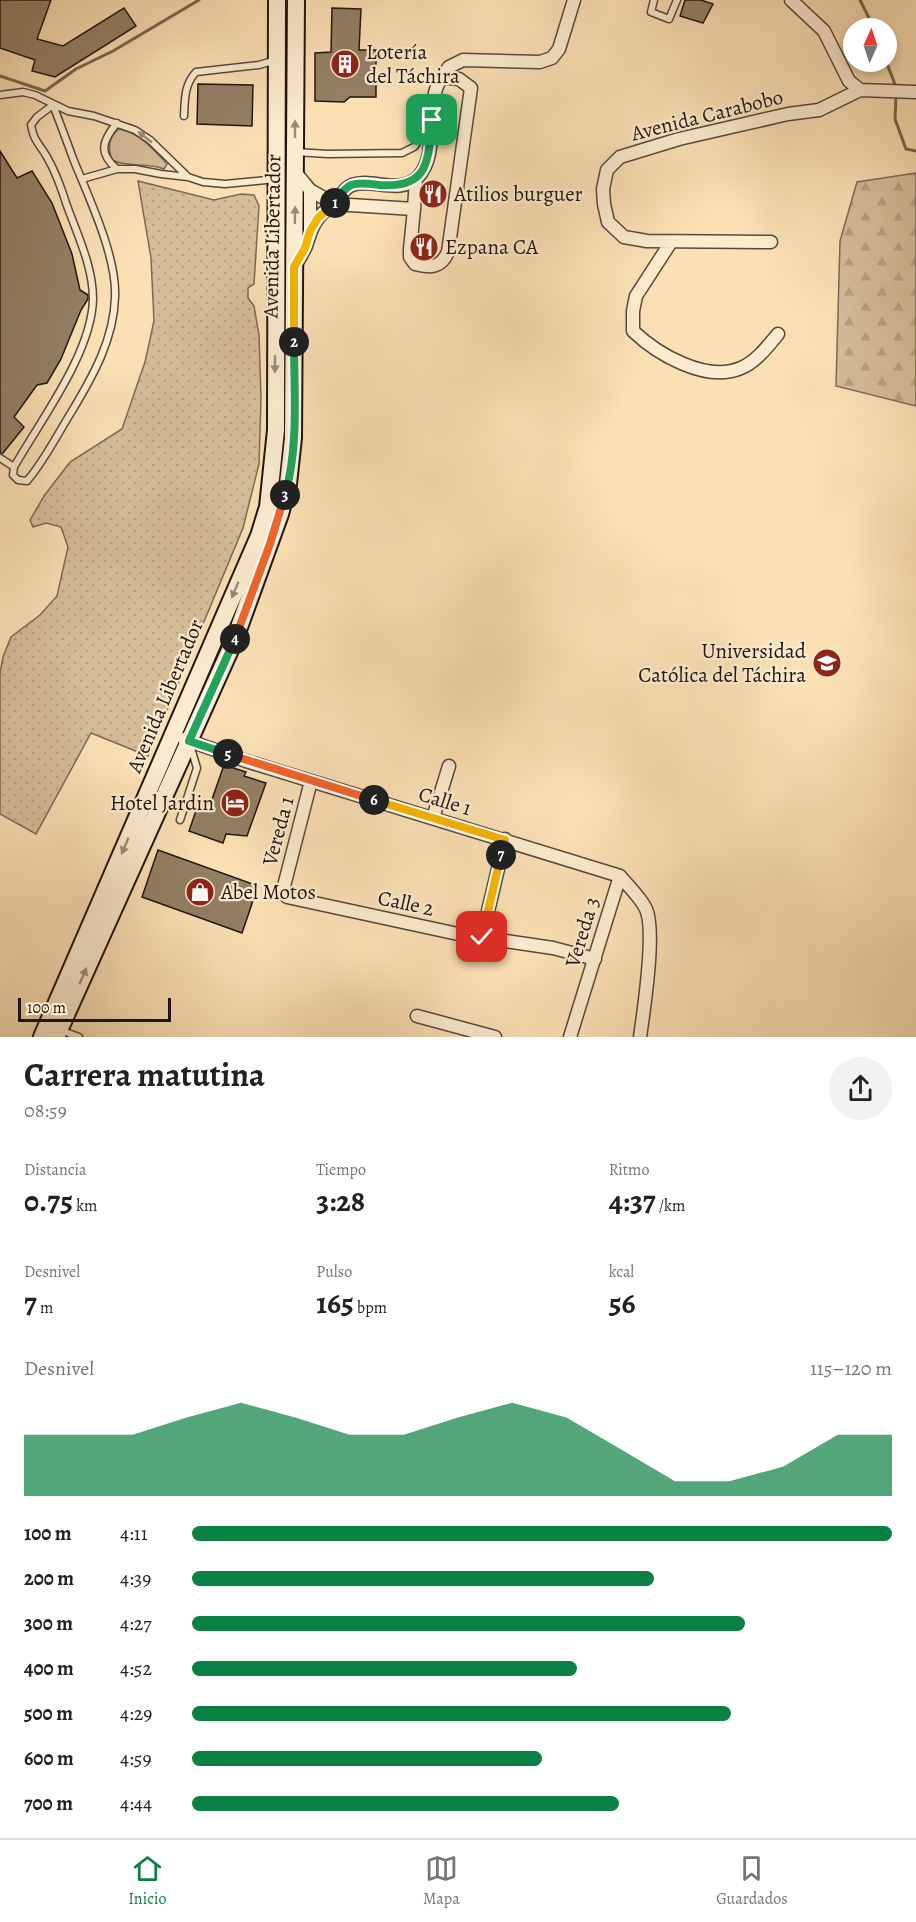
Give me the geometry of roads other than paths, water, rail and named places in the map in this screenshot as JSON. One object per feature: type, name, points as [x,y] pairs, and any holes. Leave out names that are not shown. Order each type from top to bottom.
[{"type":"main road","name":"Avenida Libertador","points":[[42,1037],[259,536],[268,507],[276,430],[277,0]]},
{"type":"main road","name":"Avenida Libertador","points":[[58,1033],[234,641],[270,544],[288,484],[293,438],[296,0]]},
{"type":"street","points":[[442,76],[459,79],[471,88],[447,252],[440,264],[433,267],[415,264],[410,257],[416,179],[425,166],[429,148],[437,84],[442,76],[449,67],[463,60],[540,62],[552,58],[559,50],[574,0]]},
{"type":"street","points":[[791,0],[824,31],[849,81],[860,90],[916,93]]},
{"type":"street","name":"Avenida Carabobo","points":[[771,242],[647,242],[624,237],[608,222],[603,189],[607,170],[620,157],[679,139],[788,114],[819,110],[860,90]]},
{"type":"street","points":[[296,173],[310,190],[334,204],[414,209]]},
{"type":"street","points":[[294,267],[318,218],[351,185],[394,186],[416,179]]},
{"type":"street","points":[[310,190],[310,231]]},
{"type":"street","points":[[671,242],[636,296],[633,331],[648,346],[687,366],[712,373],[741,368],[764,351],[778,334]]},
{"type":"street","name":"Calle 1","points":[[173,734],[311,781],[620,876]]},
{"type":"street","points":[[433,818],[449,766]]},
{"type":"street","name":"Vereda 1","points":[[283,890],[311,781]]},
{"type":"street","points":[[482,937],[505,840]]},
{"type":"street","points":[[620,876],[646,908],[650,924],[646,993],[640,1037]]},
{"type":"street","name":"Vereda 3","points":[[570,1037],[620,876]]},
{"type":"street","name":"Calle 2","points":[[283,890],[287,897],[292,899],[458,934],[553,948],[595,959]]},
{"type":"street","points":[[417,1016],[495,1037]]},
{"type":"lane","points":[[654,0],[651,12],[669,20],[677,0]]},
{"type":"lane","points":[[184,116],[185,90],[189,80],[196,72],[259,65],[277,60]]},
{"type":"lane","points":[[0,95],[23,92],[35,95],[68,111],[117,123],[135,130],[150,140],[188,177]]},
{"type":"lane","points":[[53,105],[99,224],[114,276],[115,297],[113,317],[105,349],[88,386],[38,469],[27,481],[18,480],[13,475],[14,467],[68,378],[92,310],[92,288],[84,254],[59,182],[47,157],[33,138],[31,125],[37,117],[53,105]]},
{"type":"lane","points":[[296,152],[402,153],[414,147],[423,135],[422,125],[411,105]]},
{"type":"lane","points":[[117,123],[108,135],[104,149],[108,161],[117,169]]},
{"type":"lane","points":[[82,179],[117,169],[135,169],[225,184],[277,179]]},
{"type":"lane","points":[[0,458],[14,467]]},
{"type":"lane","points":[[180,820],[197,768],[189,741]]},
{"type":"lane","points":[[58,1033],[79,1037]]},
{"type":"waterway","points":[[0,76],[45,91],[76,69],[113,51],[199,0]]},
{"type":"waterway","points":[[860,0],[869,18]]},
{"type":"waterway","points":[[890,72],[896,87]]},
{"type":"waterway","points":[[896,95],[895,119],[906,149],[916,151]]},
{"type":"place","name":"Lotería del Táchira","points":[[345,64]]},
{"type":"place","name":"Atilios burguer","points":[[433,194]]},
{"type":"place","name":"Ezpana CA","points":[[424,247]]},
{"type":"place","name":"Universidad Católica del Táchira","points":[[827,663]]},
{"type":"place","name":"Hotel Jardin","points":[[235,803]]},
{"type":"place","name":"Abel Motos","points":[[200,892]]}]
